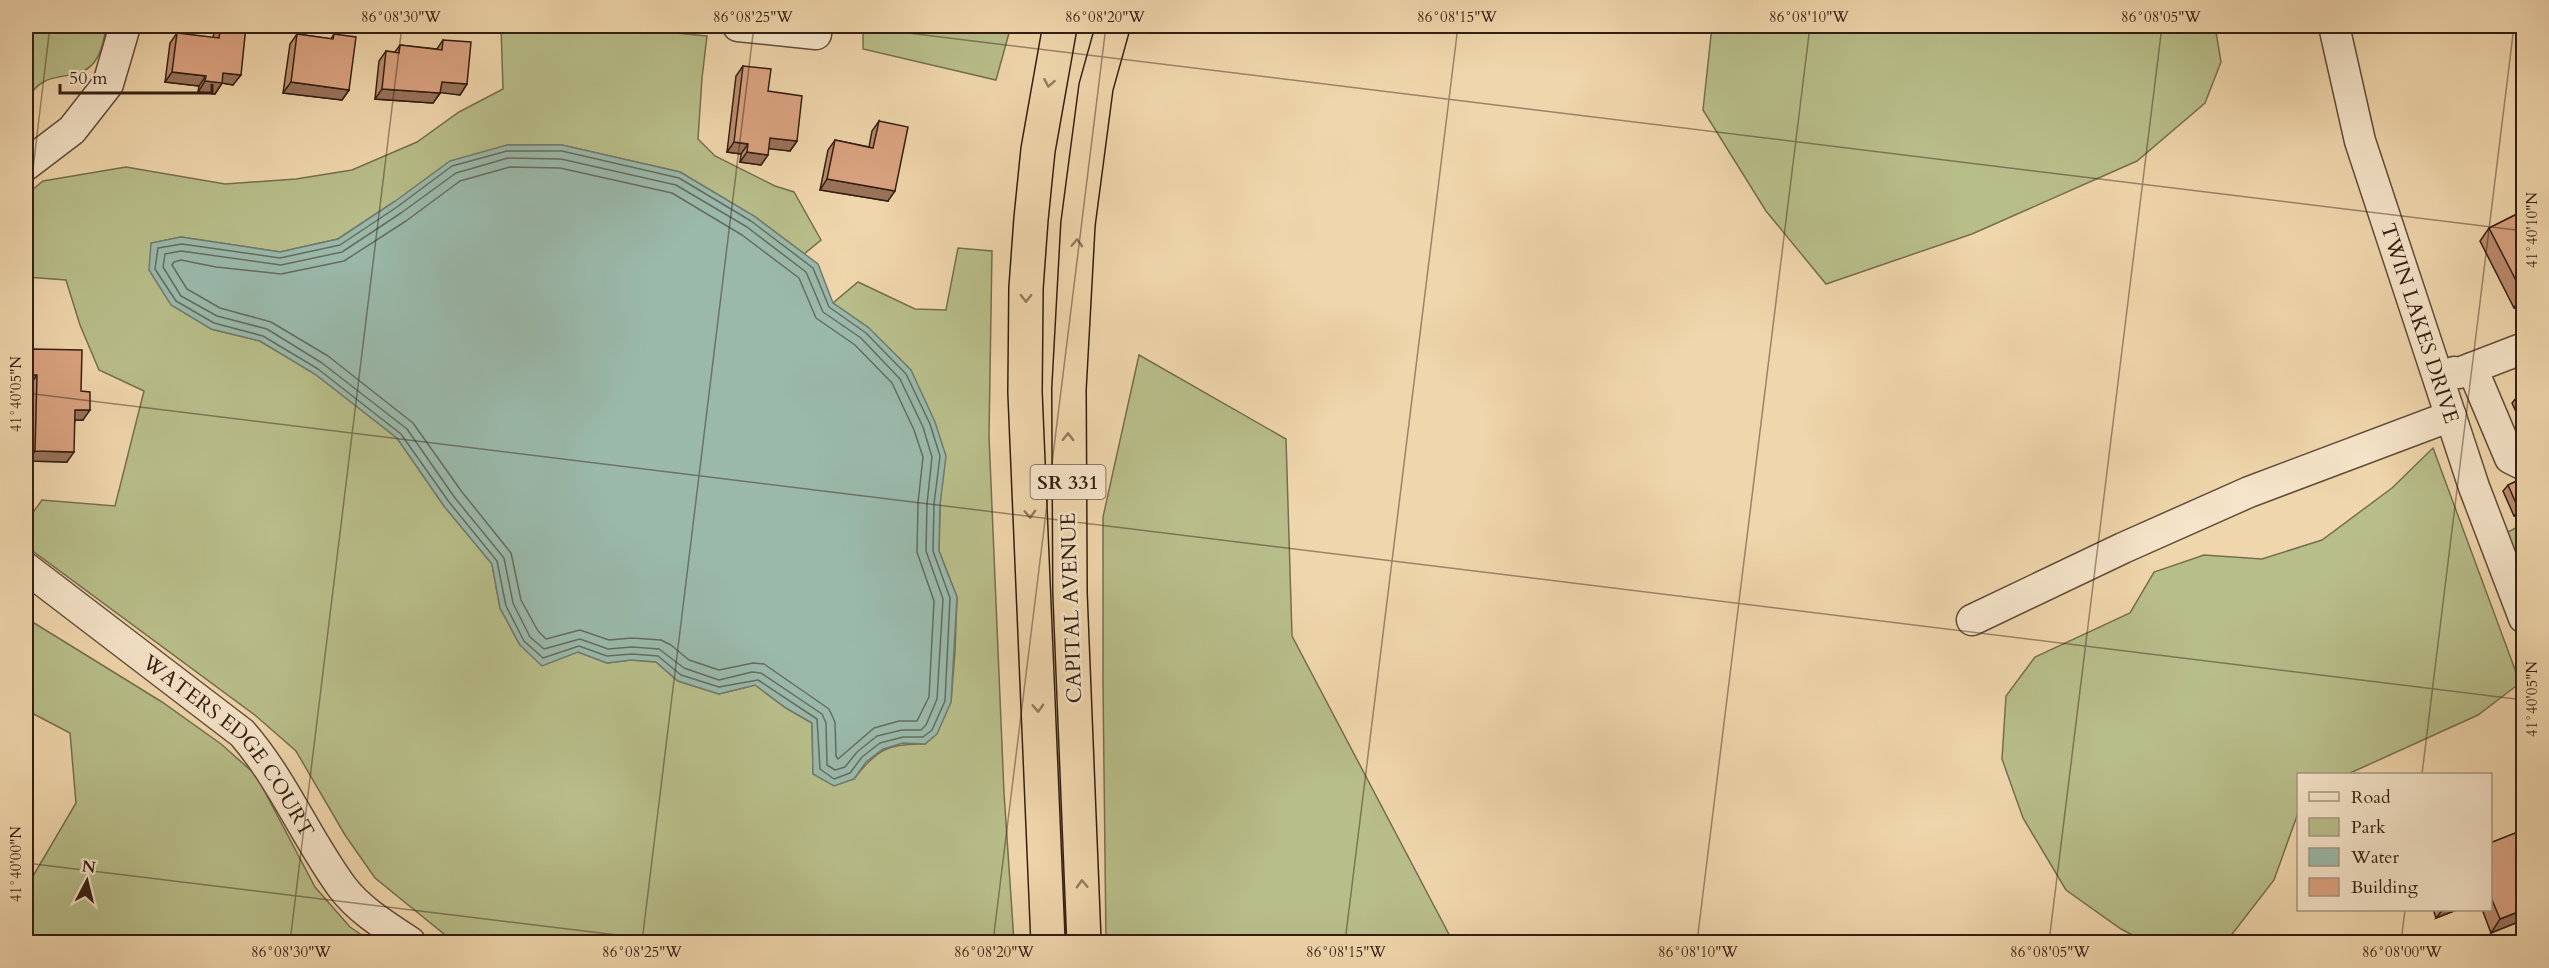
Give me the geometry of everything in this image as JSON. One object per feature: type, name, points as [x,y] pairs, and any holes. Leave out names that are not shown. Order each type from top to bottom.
[{"type":"highway","name":"CAPITAL AVENUE","points":[[1048,942],[1025,392],[1026,288],[1040,139],[1059,26]]},
{"type":"highway","name":"CAPITAL AVENUE","points":[[1084,942],[1070,593],[1069,389],[1078,224],[1096,87],[1113,26]]},
{"type":"street","points":[[26,165],[72,130],[108,84],[124,26]]},
{"type":"street","points":[[738,26],[816,34]]},
{"type":"street","name":"TWIN LAKES DRIVE","points":[[2334,26],[2360,141],[2451,416],[2523,618]]},
{"type":"street","points":[[2436,370],[2459,373],[2523,348]]},
{"type":"street","points":[[2472,368],[2510,458],[2523,465]]},
{"type":"street","points":[[1972,620],[2123,548],[2249,492],[2451,416]]},
{"type":"street","name":"WATERS EDGE COURT","points":[[26,568],[242,733],[261,754],[343,889],[379,922],[410,942]]},
{"type":"green space","points":[[26,26],[107,26],[99,54],[90,67],[81,72],[52,78],[42,83],[33,90],[26,103]]},
{"type":"green space","points":[[501,26],[601,26],[707,36],[698,139],[715,156],[775,186],[794,192],[821,240],[804,254],[754,216],[680,172],[562,145],[507,145],[394,202],[338,239],[280,252],[181,237],[152,243],[211,329],[260,341],[315,374],[397,438],[444,506],[492,564],[500,608],[520,645],[578,652],[607,663],[631,660],[656,662],[678,681],[719,694],[755,685],[786,708],[812,723],[813,773],[854,779],[869,761],[884,750],[901,745],[925,744],[951,702],[957,597],[939,551],[940,505],[869,328],[833,303],[858,282],[915,309],[946,310],[958,248],[992,251],[989,436],[1004,793],[1014,942],[459,942],[449,938],[375,878],[345,835],[296,751],[256,716],[26,546],[26,522],[42,500],[115,506],[144,391],[99,370],[80,325],[66,280],[26,277],[26,195],[43,181],[126,167],[225,184],[296,179],[352,170],[417,142],[459,112],[503,89]]},
{"type":"green space","points":[[863,26],[1011,26],[996,80],[863,49]]},
{"type":"green space","points":[[1712,26],[2215,26],[2221,62],[2205,103],[2137,161],[1972,234],[1826,284],[1766,211],[1703,110]]},
{"type":"green space","points":[[1139,355],[1286,439],[1292,636],[1453,942],[1106,942],[1103,517]]},
{"type":"green space","points":[[2433,448],[2520,683],[2478,715],[2350,773],[2297,773],[2297,816],[2274,880],[2226,942],[2146,942],[2121,929],[2066,890],[2023,818],[2002,759],[2006,696],[2035,657],[2130,613],[2154,572],[2204,555],[2262,559],[2322,540],[2392,488]]},
{"type":"green space","points":[[2523,524],[2523,577],[2506,533]]},
{"type":"green space","points":[[26,618],[162,702],[221,744],[256,775],[315,887],[350,927],[372,942],[26,942],[26,888],[76,803],[70,733],[26,710]]},
{"type":"water","points":[[507,145],[562,145],[680,172],[754,216],[818,264],[833,303],[869,328],[911,370],[935,422],[946,456],[940,505],[939,551],[957,597],[951,702],[937,734],[925,744],[903,743],[883,749],[866,762],[854,779],[834,786],[813,774],[812,723],[786,708],[755,685],[719,694],[678,681],[656,662],[631,660],[607,663],[578,652],[542,666],[520,645],[500,608],[492,564],[444,506],[397,438],[315,374],[260,341],[211,329],[171,305],[149,270],[151,243],[181,237],[280,252],[338,239],[450,161]]},
{"type":"building","points":[[221,26],[246,26],[241,75],[223,73],[222,83],[205,81],[206,76],[172,72],[177,33],[219,38]]},
{"type":"building","points":[[297,34],[333,39],[334,34],[356,37],[349,90],[291,82]]},
{"type":"building","points":[[443,40],[471,42],[467,84],[442,82],[440,93],[382,89],[386,51],[399,53],[400,45],[442,50]]},
{"type":"building","points":[[743,66],[771,69],[768,91],[802,96],[797,141],[770,138],[768,155],[747,152],[748,144],[734,142]]},
{"type":"building","points":[[879,121],[908,127],[895,191],[827,179],[835,140],[873,148]]},
{"type":"building","points":[[2523,211],[2523,294],[2489,228]]},
{"type":"building","points":[[32,349],[82,350],[81,391],[90,392],[90,410],[75,410],[74,452],[35,451],[37,375],[31,375]]},
{"type":"building","points":[[2523,478],[2523,508],[2519,510],[2508,485]]},
{"type":"building","points":[[2523,830],[2523,910],[2500,919],[2492,900],[2492,842]]}]
